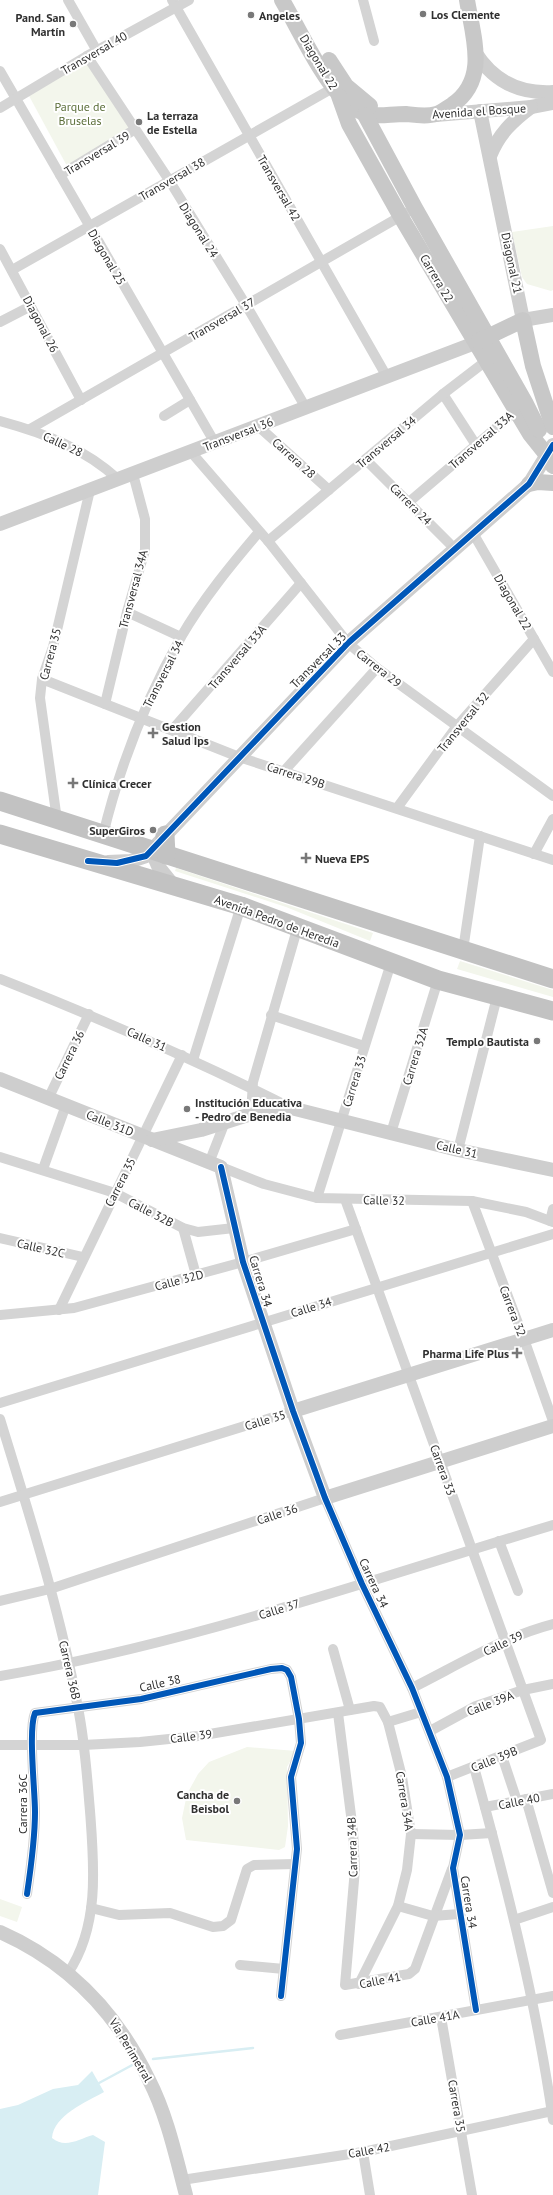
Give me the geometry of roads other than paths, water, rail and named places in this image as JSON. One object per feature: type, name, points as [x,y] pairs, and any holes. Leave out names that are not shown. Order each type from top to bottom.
[{"type":"highway","points":[[0,801],[553,979]]},
{"type":"highway","name":"Avenida Pedro de Heredia","points":[[0,834],[241,906],[298,926],[438,980],[519,1004],[553,1011]]},
{"type":"highway","points":[[158,853],[165,835]]},
{"type":"highway","points":[[519,1004],[553,1018]]},
{"type":"main road","points":[[436,114],[457,101],[472,83],[476,72],[475,52],[466,0]]},
{"type":"main road","name":"Diagonal 22","points":[[291,5],[337,86],[365,115]]},
{"type":"main road","name":"Avenida el Bosque","points":[[337,86],[346,86],[367,104],[405,114]]},
{"type":"main road","name":"Carrera 22","points":[[337,86],[349,124],[400,216],[482,340],[486,360],[517,404]]},
{"type":"main road","name":"Avenida el Bosque","points":[[365,115],[380,116],[436,114]]},
{"type":"main road","name":"Carrera 22","points":[[365,115],[517,404],[530,434],[551,455]]},
{"type":"main road","points":[[482,340],[523,320]]},
{"type":"main road","name":"Diagonal 21","points":[[523,320],[533,366],[551,418]]},
{"type":"main road","points":[[517,404],[551,418]]},
{"type":"main road","points":[[529,484],[538,482],[553,483]]},
{"type":"street","points":[[68,0],[97,50]]},
{"type":"street","name":"Transversal 40","points":[[0,108],[174,4],[189,0]]},
{"type":"street","points":[[363,0],[374,41]]},
{"type":"street","name":"Transversal 42","points":[[174,4],[387,377]]},
{"type":"street","name":"Avenida el Bosque","points":[[475,52],[482,63],[502,81],[526,91],[553,92]]},
{"type":"street","name":"Diagonal 24","points":[[87,56],[134,130],[169,180],[246,305],[306,408]]},
{"type":"street","name":"Diagonal 25","points":[[0,71],[215,443]]},
{"type":"street","name":"Transversal 38","points":[[12,270],[337,86]]},
{"type":"street","name":"Avenida el Bosque","points":[[436,114],[531,107],[553,103]]},
{"type":"street","points":[[490,156],[502,133],[510,123],[531,107]]},
{"type":"street","name":"Diagonal 21","points":[[480,111],[523,320]]},
{"type":"street","name":"Transversal 39","points":[[60,175],[134,130]]},
{"type":"street","name":"Transversal 37","points":[[30,430],[415,208]]},
{"type":"street","name":"Diagonal 26","points":[[0,249],[81,400]]},
{"type":"street","points":[[0,322],[31,306]]},
{"type":"street","points":[[523,320],[553,315]]},
{"type":"street","name":"Transversal 36","points":[[0,524],[482,340]]},
{"type":"street","name":"Transversal 34","points":[[268,541],[443,394],[486,360]]},
{"type":"street","points":[[443,394],[476,445]]},
{"type":"street","points":[[164,416],[190,400]]},
{"type":"street","name":"Transversal 33A","points":[[409,502],[476,445],[517,404]]},
{"type":"street","name":"Calle 28","points":[[0,421],[30,430],[74,447],[95,460],[118,480]]},
{"type":"street","name":"Carrera 28","points":[[258,426],[329,490]]},
{"type":"street","name":"Carrera 29","points":[[191,452],[268,541],[348,643],[377,668],[553,796]]},
{"type":"street","name":"Transversal 33","points":[[165,835],[348,643],[529,484],[551,455]]},
{"type":"street","name":"Carrera 24","points":[[366,460],[455,550]]},
{"type":"street","name":"Transversal 34A","points":[[105,704],[127,612],[145,550],[145,519],[133,474]]},
{"type":"street","name":"Carrera 35","points":[[57,820],[41,716],[40,698],[42,679],[53,647],[90,490]]},
{"type":"street","name":"Transversal 34","points":[[103,835],[120,772],[140,718],[182,636],[218,582],[259,532]]},
{"type":"street","name":"Diagonal 22","points":[[473,533],[553,672]]},
{"type":"street","name":"Transversal 33A","points":[[172,730],[301,583]]},
{"type":"street","points":[[127,612],[182,636]]},
{"type":"street","name":"Transversal 32","points":[[397,808],[457,726],[534,639]]},
{"type":"street","points":[[285,770],[377,668]]},
{"type":"street","name":"Carrera 29B","points":[[42,679],[239,757],[285,770],[553,860]]},
{"type":"street","points":[[534,854],[553,818]]},
{"type":"street","points":[[463,950],[480,836]]},
{"type":"street","points":[[88,861],[118,863],[131,861],[158,853],[158,866],[174,886]]},
{"type":"street","points":[[193,1060],[241,906]]},
{"type":"street","points":[[251,1114],[253,1089],[271,1015],[298,926]]},
{"type":"street","name":"Carrera 33","points":[[317,1198],[391,963]]},
{"type":"street","name":"Calle 31","points":[[0,979],[89,1014],[182,1054],[291,1108],[342,1119],[458,1150],[553,1170]]},
{"type":"street","name":"Carrera 32A","points":[[391,1133],[438,980]]},
{"type":"street","points":[[458,1150],[497,997]]},
{"type":"street","name":"Carrera 36","points":[[48,1097],[89,1014]]},
{"type":"street","points":[[271,1015],[364,1046]]},
{"type":"street","name":"Carrera 35","points":[[58,1310],[115,1193],[147,1138],[182,1054]]},
{"type":"street","name":"Calle 31D","points":[[0,1079],[215,1165]]},
{"type":"street","points":[[43,1169],[66,1105]]},
{"type":"street","name":"Calle 31","points":[[147,1138],[186,1133],[251,1114],[291,1108]]},
{"type":"street","points":[[215,1165],[225,1122]]},
{"type":"street","name":"Calle 32B","points":[[0,1157],[43,1169],[115,1193],[183,1228],[198,1232],[234,1228]]},
{"type":"street","name":"Calle 32","points":[[215,1165],[264,1184],[317,1198],[472,1201],[526,1212],[551,1221]]},
{"type":"street","name":"Carrera 34","points":[[215,1165],[262,1321],[325,1498],[362,1584],[412,1688],[447,1777],[460,1835],[453,1868],[459,1914],[476,2010]]},
{"type":"street","name":"Carrera 33","points":[[345,1199],[541,1740]]},
{"type":"street","name":"Carrera 32","points":[[472,1201],[553,1421]]},
{"type":"street","points":[[551,1221],[553,1210]]},
{"type":"street","points":[[183,1228],[196,1275]]},
{"type":"street","name":"Calle 32D","points":[[0,1315],[74,1308],[243,1262],[356,1229]]},
{"type":"street","name":"Calle 34","points":[[0,1402],[262,1321],[553,1234]]},
{"type":"street","name":"Calle 32C","points":[[0,1238],[83,1257]]},
{"type":"street","name":"Calle 35","points":[[0,1502],[553,1330]]},
{"type":"street","name":"Carrera 36B","points":[[0,1419],[50,1588],[69,1665],[78,1709],[83,1745],[92,1844],[91,1908],[83,1944],[68,1973]]},
{"type":"street","name":"Calle 36","points":[[0,1601],[50,1588],[325,1498],[553,1426]]},
{"type":"street","name":"Calle 37","points":[[0,1676],[69,1665],[216,1627],[553,1525]]},
{"type":"street","points":[[499,1541],[518,1591]]},
{"type":"street","name":"Calle 39","points":[[412,1688],[505,1641],[528,1631],[553,1624]]},
{"type":"street","points":[[334,1649],[350,1710]]},
{"type":"street","name":"Calle 38","points":[[35,1713],[78,1709],[141,1699],[271,1669],[282,1668],[288,1670],[291,1677],[299,1719]]},
{"type":"street","name":"Calle 39A","points":[[430,1731],[476,1706],[523,1690],[553,1684]]},
{"type":"street","name":"Calle 39","points":[[0,1745],[83,1745],[140,1742],[198,1736],[374,1706],[380,1708]]},
{"type":"street","name":"Carrera 34A","points":[[359,1984],[398,1906],[407,1870],[411,1834],[402,1777],[388,1722],[380,1708]]},
{"type":"street","points":[[388,1722],[421,1712]]},
{"type":"street","name":"Carrera 36C","points":[[27,1894],[35,1812],[33,1718],[35,1713]]},
{"type":"street","name":"Carrera 34B","points":[[338,1713],[353,1831],[355,1869],[344,1982]]},
{"type":"street","points":[[280,1996],[297,1849],[291,1777],[292,1768],[300,1754],[299,1719]]},
{"type":"street","name":"Calle 39B","points":[[447,1777],[541,1740]]},
{"type":"street","points":[[502,1756],[522,1800],[553,1893]]},
{"type":"street","points":[[474,1767],[514,1920],[553,2114]]},
{"type":"street","name":"Calle 40","points":[[485,1807],[553,1794]]},
{"type":"street","points":[[411,1834],[460,1835],[492,1833]]},
{"type":"street","points":[[91,1908],[119,1915],[170,1913],[213,1927],[223,1926],[231,1920],[247,1869],[254,1865],[295,1864]]},
{"type":"street","points":[[433,1916],[453,1868]]},
{"type":"street","points":[[398,1906],[433,1916],[459,1914]]},
{"type":"street","points":[[514,1920],[553,1907]]},
{"type":"street","name":"Calle 41","points":[[344,1982],[347,1986],[410,1974],[415,1969],[433,1916]]},
{"type":"street","name":"Vía Perimetral","points":[[0,1932],[41,1952],[68,1973],[96,2000],[129,2043],[150,2081],[169,2133],[186,2195]]},
{"type":"street","points":[[240,1965],[284,1969]]},
{"type":"street","name":"Calle 41A","points":[[340,2035],[553,1996]]},
{"type":"street","name":"Carrera 35","points":[[441,2017],[472,2195]]},
{"type":"street","name":"Calle 42","points":[[182,2180],[363,2152],[553,2114]]},
{"type":"street","points":[[363,2152],[370,2195]]},
{"type":"waterway","points":[[153,2059],[253,2048]]},
{"type":"waterway","points":[[99,2083],[136,2063]]},
{"type":"place","name":"Los Clemente","points":[[423,14]]},
{"type":"place","name":"Angeles","points":[[251,15]]},
{"type":"place","name":"Pand. San Martín","points":[[73,24]]},
{"type":"place","name":"La terraza de Estella","points":[[139,122]]},
{"type":"place","name":"Gestion Salud Ips","points":[[153,733]]},
{"type":"place","name":"Clínica Crecer","points":[[73,783]]},
{"type":"place","name":"SuperGiros","points":[[153,830]]},
{"type":"place","name":"Nueva EPS","points":[[306,858]]},
{"type":"place","name":"Templo Bautista","points":[[537,1041]]},
{"type":"place","name":"Institución Educativa - Pedro de Benedia","points":[[187,1109]]},
{"type":"place","name":"Pharma Life Plus","points":[[517,1353]]},
{"type":"place","name":"Cancha de Beisbol","points":[[237,1801]]},
{"type":"park label","name":"Parque de Bruselas","points":[[80,113]]}]
